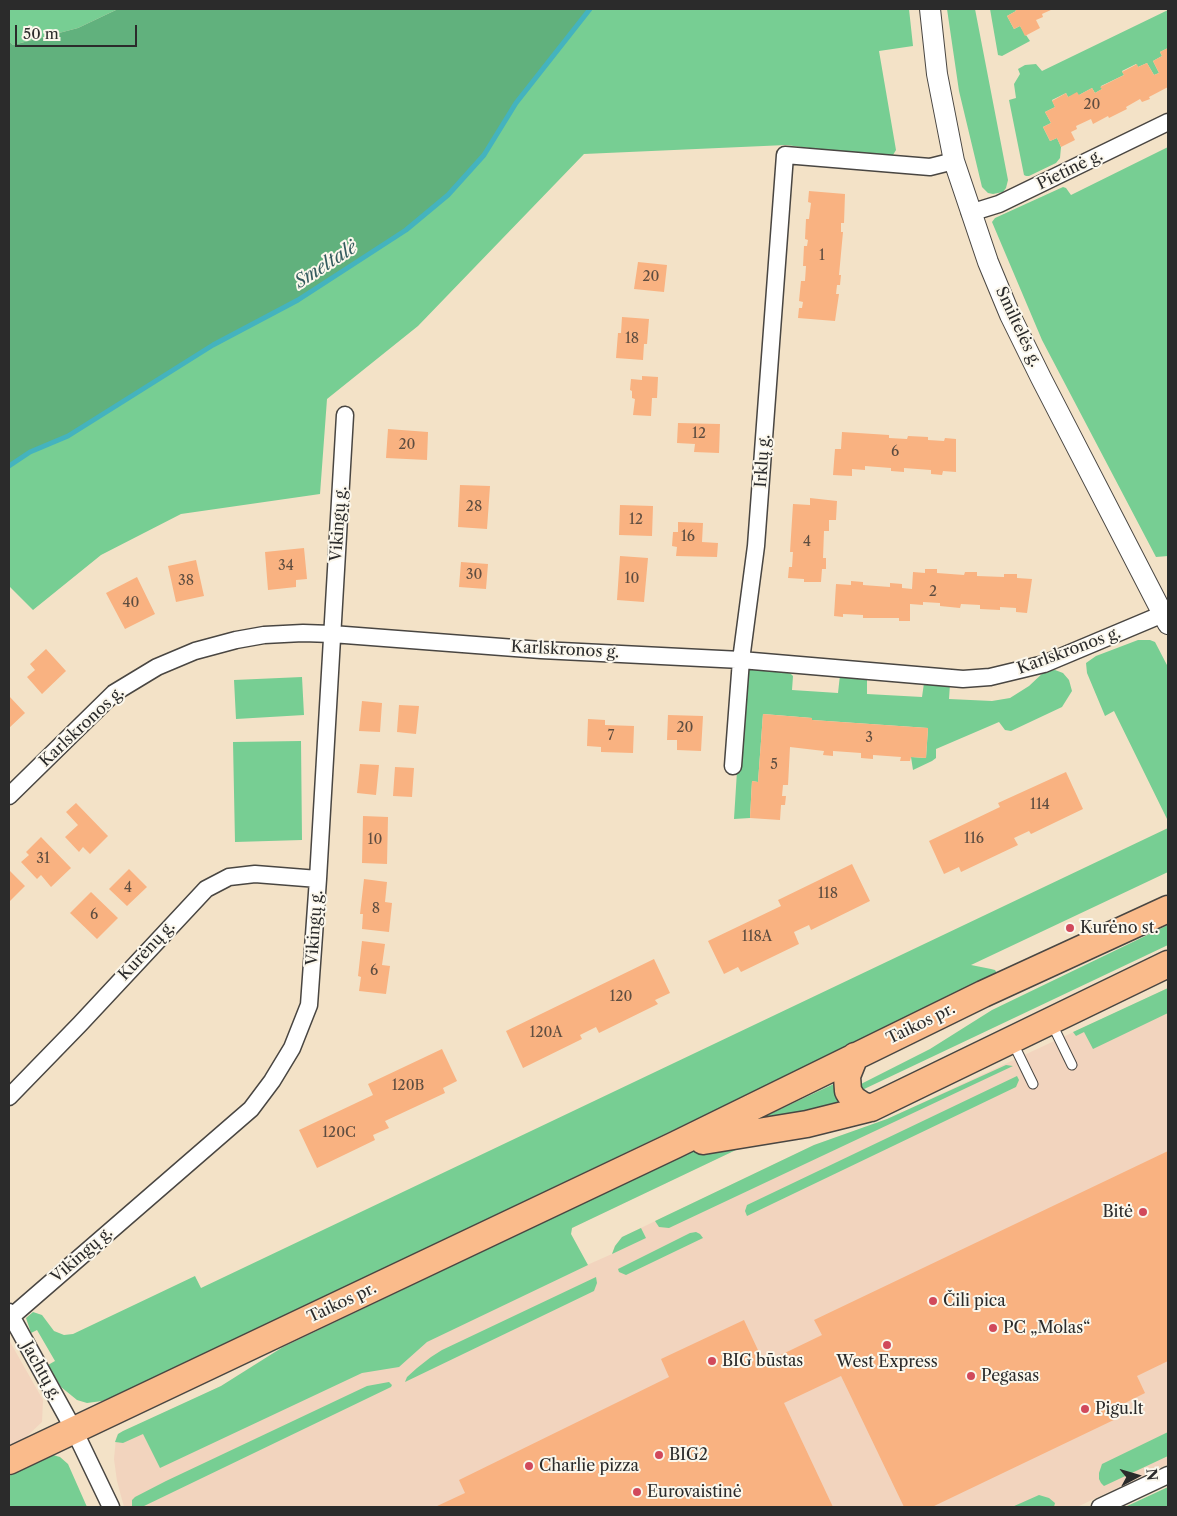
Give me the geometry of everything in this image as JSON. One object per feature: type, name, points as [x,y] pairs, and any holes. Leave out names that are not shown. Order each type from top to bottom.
[{"type":"main road","name":"Taikos pr.","points":[[9,1461],[675,1145],[983,994],[1168,909]]},
{"type":"main road","name":"Taikos pr.","points":[[675,1145],[806,1124],[871,1108],[1168,964]]},
{"type":"main road","points":[[855,1056],[847,1076],[848,1091],[853,1099],[871,1108]]},
{"type":"street","name":"Smiltelės g.","points":[[930,9],[937,74],[954,160],[970,213],[988,262],[1010,315],[1166,619]]},
{"type":"street","name":"Pietinė g.","points":[[970,213],[999,204],[1168,122]]},
{"type":"street","name":"Irklų g.","points":[[733,766],[741,660],[756,546],[786,155],[930,167],[954,160]]},
{"type":"street","name":"Vikingų g.","points":[[10,1314],[251,1109],[272,1081],[292,1048],[309,1005],[345,415]]},
{"type":"street","name":"Karlskronos g.","points":[[9,796],[114,693],[157,667],[195,651],[264,635],[332,634],[531,649],[741,660],[963,679],[990,677],[1044,664],[1166,619]]},
{"type":"street","name":"Kurėnų g.","points":[[9,1097],[206,889],[229,878],[255,874],[318,879]]},
{"type":"street","name":"Jachtų g.","points":[[10,1314],[74,1430],[111,1507]]},
{"type":"street","points":[[1100,1507],[1168,1475]]},
{"type":"lane","points":[[1051,1022],[1072,1065]]},
{"type":"lane","points":[[1012,1041],[1033,1084]]},
{"type":"shaded area","points":[[1168,988],[1168,1464],[1077,1507],[124,1507],[117,1481],[114,1459],[118,1434],[221,1386],[283,1347],[653,1170],[759,1139],[572,1228],[571,1234],[587,1265],[612,1254],[622,1237],[814,1145],[887,1119]]},
{"type":"shaded area","points":[[9,1340],[43,1400],[42,1422],[22,1441],[9,1445]]},
{"type":"green space","points":[[9,9],[118,9],[78,28],[13,45],[9,41]]},
{"type":"green space","points":[[118,9],[590,9],[516,103],[484,155],[448,195],[406,230],[298,300],[213,345],[68,436],[30,452],[9,466],[9,41],[13,45],[78,28]]},
{"type":"green space","points":[[590,9],[909,9],[913,46],[879,51],[896,150],[888,158],[786,145],[584,154],[418,326],[327,399],[320,494],[181,514],[101,555],[33,610],[9,586],[9,466],[30,452],[68,436],[213,345],[298,300],[406,230],[448,195],[484,155],[516,103]]},
{"type":"green space","points":[[947,9],[975,9],[1008,180],[1003,192],[988,193],[982,187],[959,91]]},
{"type":"green space","points":[[990,9],[1015,9],[1016,11],[1007,16],[1014,29],[1020,26],[1030,41],[1002,56],[998,55]]},
{"type":"green space","points":[[1168,10],[1168,48],[1160,52],[1162,56],[1153,61],[1159,73],[1154,75],[1147,63],[1138,67],[1136,64],[1122,71],[1124,75],[1101,86],[1102,89],[1095,93],[1092,88],[1079,95],[1068,97],[1066,93],[1052,100],[1055,107],[1045,112],[1051,123],[1043,127],[1050,141],[1057,138],[1061,147],[1060,158],[1056,163],[1029,176],[1024,175],[1009,100],[1016,98],[1014,84],[1020,74],[1018,69],[1025,65],[1036,64],[1042,71]]},
{"type":"green space","points":[[1168,147],[1168,556],[1156,557],[1042,340],[992,222],[995,218],[1063,187],[1071,195]]},
{"type":"green space","points":[[1138,640],[1155,642],[1168,667],[1168,821],[1114,711],[1105,716],[1087,673],[1086,663],[1096,656]]},
{"type":"green space","points":[[748,669],[788,671],[793,676],[792,690],[838,693],[840,675],[867,677],[867,694],[922,697],[924,683],[950,684],[949,699],[992,701],[1010,698],[1029,686],[1045,671],[1055,670],[1063,673],[1069,680],[1072,691],[1062,707],[1011,731],[1005,730],[999,722],[936,749],[936,758],[913,770],[911,757],[926,758],[928,728],[812,720],[812,718],[763,714],[758,782],[752,781],[750,818],[734,819],[743,675]]},
{"type":"green space","points":[[302,677],[304,715],[236,719],[234,680]]},
{"type":"green space","points":[[301,741],[302,840],[235,842],[233,742]]},
{"type":"green space","points":[[1168,828],[1168,872],[971,965],[995,970],[998,975],[127,1391],[102,1401],[87,1403],[77,1400],[61,1387],[48,1365],[55,1361],[37,1330],[31,1333],[26,1318],[33,1312],[42,1315],[54,1331],[64,1335],[73,1334],[195,1276],[201,1288]]},
{"type":"green space","points":[[1168,925],[1168,945],[860,1091],[859,1085],[930,1049],[992,1010]]},
{"type":"green space","points":[[1168,988],[1168,1013],[1093,1049],[1084,1032],[1076,1036],[1073,1032]]},
{"type":"green space","points":[[1006,1065],[1013,1066],[669,1228],[659,1227],[655,1221],[814,1145],[887,1119]]},
{"type":"green space","points":[[1017,1076],[1019,1080],[1016,1087],[747,1216],[745,1211],[747,1205]]},
{"type":"green space","points":[[838,1082],[844,1100],[808,1115],[755,1121]]},
{"type":"green space","points":[[759,1139],[572,1228],[571,1234],[588,1265],[427,1342],[399,1367],[362,1373],[160,1468],[143,1434],[123,1443],[115,1442],[118,1434],[123,1431],[221,1386],[283,1347],[704,1146]]},
{"type":"green space","points":[[641,1228],[646,1238],[612,1254],[622,1237]]},
{"type":"green space","points":[[696,1232],[703,1238],[626,1275],[619,1272],[618,1269],[690,1233]]},
{"type":"green space","points":[[596,1277],[597,1283],[594,1291],[405,1382],[407,1377],[417,1368],[442,1350]]},
{"type":"green space","points":[[389,1382],[392,1385],[391,1387],[142,1507],[132,1507],[132,1500],[135,1497],[166,1481],[367,1386]]},
{"type":"green space","points":[[1168,1432],[1168,1456],[1104,1486],[1101,1483],[1099,1473],[1102,1464]]},
{"type":"green space","points":[[53,1455],[60,1457],[68,1464],[87,1507],[9,1507],[9,1476]]},
{"type":"green space","points":[[1168,1487],[1168,1507],[1125,1507]]},
{"type":"green space","points":[[1039,1495],[1049,1498],[1055,1503],[1054,1507],[1012,1507]]},
{"type":"building","points":[[1015,9],[1053,9],[1042,14],[1043,17],[1036,20],[1040,28],[1025,36],[1020,26],[1014,29],[1007,16],[1016,11]]},
{"type":"building","points":[[1168,48],[1168,87],[1149,97],[1150,99],[1142,102],[1140,99],[1126,107],[1127,109],[1109,118],[1108,116],[1093,124],[1091,119],[1076,126],[1077,129],[1071,132],[1075,140],[1061,147],[1057,138],[1050,141],[1043,127],[1051,123],[1045,112],[1055,107],[1052,101],[1066,93],[1068,97],[1077,92],[1079,95],[1092,88],[1095,93],[1102,89],[1100,87],[1124,75],[1122,72],[1137,64],[1138,67],[1147,63],[1154,75],[1159,73],[1153,61],[1162,56],[1160,52]]},
{"type":"building","points":[[809,191],[845,194],[844,223],[841,223],[841,232],[843,232],[839,275],[841,275],[840,285],[837,285],[836,294],[839,294],[835,321],[798,318],[799,308],[802,308],[803,302],[799,301],[801,281],[805,281],[806,266],[803,266],[804,246],[807,246],[808,240],[805,239],[806,219],[809,219],[811,203],[808,202]]},
{"type":"building","points":[[638,262],[667,265],[664,292],[634,289]]},
{"type":"building","points":[[622,317],[649,319],[647,344],[644,344],[643,360],[616,358],[618,333],[621,333]]},
{"type":"building","points":[[642,376],[658,377],[657,398],[652,398],[651,416],[633,415],[635,399],[632,398],[632,391],[630,390],[631,379],[642,380]]},
{"type":"building","points":[[678,423],[720,424],[719,453],[694,452],[695,444],[677,443]]},
{"type":"building","points":[[388,429],[428,432],[427,460],[386,458]]},
{"type":"building","points":[[842,432],[889,435],[889,438],[907,439],[908,436],[928,437],[928,440],[944,441],[945,438],[956,439],[956,472],[943,471],[942,475],[931,474],[931,470],[904,468],[904,472],[891,471],[891,468],[865,466],[865,470],[852,469],[852,476],[833,475],[835,449],[841,449]]},
{"type":"building","points":[[460,485],[490,486],[487,529],[458,527]]},
{"type":"building","points":[[810,498],[837,501],[836,520],[829,520],[829,531],[824,531],[823,558],[826,558],[826,569],[822,569],[821,582],[804,582],[804,579],[788,578],[789,567],[792,567],[793,552],[790,552],[793,504],[810,505]]},
{"type":"building","points":[[620,505],[653,506],[652,536],[619,535]]},
{"type":"building","points":[[678,522],[703,523],[702,542],[718,543],[717,557],[676,556],[677,547],[672,546],[673,532],[678,532]]},
{"type":"building","points":[[304,548],[307,579],[296,580],[296,587],[268,590],[265,552]]},
{"type":"building","points":[[620,556],[648,558],[644,602],[617,600]]},
{"type":"building","points":[[196,560],[204,596],[176,602],[168,566]]},
{"type":"building","points":[[461,562],[488,564],[486,589],[459,587]]},
{"type":"building","points":[[925,569],[937,569],[937,573],[964,575],[965,572],[977,572],[977,576],[1004,577],[1004,574],[1017,574],[1017,578],[1032,579],[1027,613],[1016,612],[1016,608],[1000,607],[1000,610],[980,609],[980,605],[961,604],[960,608],[940,606],[940,603],[923,602],[923,605],[910,604],[910,621],[899,621],[899,618],[863,618],[863,615],[843,614],[843,617],[834,616],[836,584],[851,585],[851,581],[863,582],[863,585],[890,587],[890,583],[902,584],[902,588],[912,589],[913,572],[925,573]]},
{"type":"building","points":[[137,577],[155,614],[125,629],[106,593]]},
{"type":"building","points":[[46,649],[66,671],[42,694],[27,677],[35,670],[30,664]]},
{"type":"building","points":[[9,696],[25,713],[9,728]]},
{"type":"building","points":[[362,701],[382,703],[380,732],[359,731]]},
{"type":"building","points":[[399,705],[419,706],[416,734],[397,732]]},
{"type":"building","points":[[763,714],[812,718],[812,720],[928,728],[926,758],[911,757],[910,761],[900,761],[901,757],[873,755],[873,759],[861,758],[861,753],[833,751],[833,756],[823,755],[824,751],[790,747],[788,785],[783,785],[782,796],[786,796],[785,805],[781,805],[780,820],[750,818],[752,781],[758,782]]},
{"type":"building","points":[[668,715],[703,716],[701,751],[677,750],[677,740],[667,740]]},
{"type":"building","points":[[588,719],[605,720],[605,725],[634,726],[633,753],[601,752],[601,747],[587,746]]},
{"type":"building","points":[[360,764],[379,765],[376,795],[357,793]]},
{"type":"building","points":[[395,767],[414,768],[412,797],[393,796]]},
{"type":"building","points":[[1066,772],[1083,809],[1031,834],[1029,831],[1014,838],[1018,845],[961,872],[959,867],[944,874],[929,841],[1000,807],[998,803]]},
{"type":"building","points":[[76,803],[108,836],[90,854],[83,847],[79,852],[65,837],[78,825],[66,812]]},
{"type":"building","points":[[363,816],[388,817],[387,864],[362,863]]},
{"type":"building","points":[[41,837],[71,868],[51,887],[41,875],[37,879],[21,862],[29,855],[26,852]]},
{"type":"building","points":[[852,864],[870,901],[811,930],[809,925],[794,932],[799,944],[741,972],[738,967],[724,974],[708,941],[781,906],[778,900]]},
{"type":"building","points":[[129,869],[147,887],[127,906],[109,889]]},
{"type":"building","points":[[9,872],[25,886],[9,902]]},
{"type":"building","points":[[364,879],[387,882],[385,902],[392,903],[389,932],[362,929],[363,914],[360,914]]},
{"type":"building","points":[[91,892],[118,918],[97,939],[70,913]]},
{"type":"building","points":[[362,941],[385,944],[382,965],[390,966],[386,994],[359,991],[361,977],[358,976]]},
{"type":"building","points":[[654,959],[670,993],[655,1000],[658,1004],[599,1033],[596,1027],[580,1035],[582,1039],[523,1068],[506,1031]]},
{"type":"building","points":[[442,1049],[457,1081],[443,1088],[445,1093],[385,1121],[389,1128],[373,1135],[375,1140],[317,1168],[299,1130],[373,1095],[368,1084]]},
{"type":"building","name":"PC „Molas“","points":[[1168,1151],[1168,1361],[1137,1376],[1145,1393],[1115,1408],[1120,1417],[932,1507],[904,1507],[841,1376],[784,1403],[833,1507],[435,1507],[465,1493],[459,1480],[669,1377],[661,1359],[744,1320],[764,1363],[822,1335],[814,1320]]},
{"type":"waterway","name":"Smeltalė","points":[[9,466],[30,452],[68,436],[213,345],[298,300],[406,230],[448,195],[484,155],[516,103],[590,9]]},
{"type":"place","name":"Kurėno st.","points":[[1070,928]]},
{"type":"place","name":"Bitė","points":[[1143,1212]]},
{"type":"place","name":"Čili pica","points":[[933,1301]]},
{"type":"place","name":"PC „Molas“","points":[[993,1328]]},
{"type":"place","name":"West Express","points":[[887,1345]]},
{"type":"place","name":"BIG būstas","points":[[712,1361]]},
{"type":"place","name":"Pegasas","points":[[971,1376]]},
{"type":"place","name":"Pigu.lt","points":[[1085,1409]]},
{"type":"place","name":"BIG2","points":[[659,1455]]},
{"type":"place","name":"Charlie pizza","points":[[529,1466]]},
{"type":"place","name":"Eurovaistinė","points":[[637,1492]]}]
